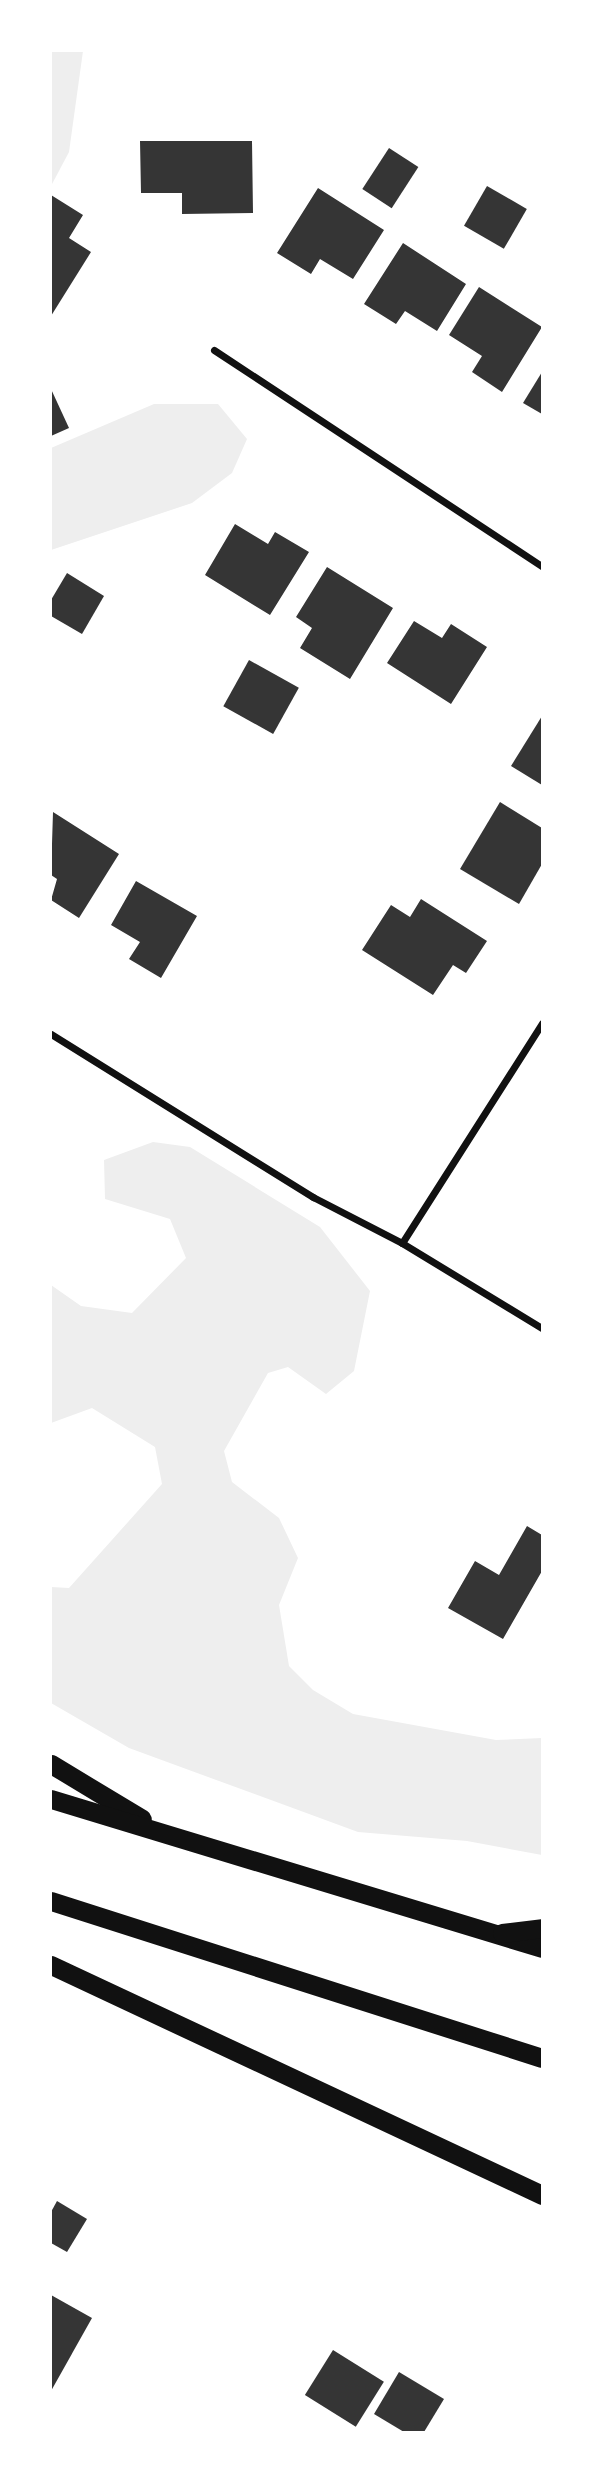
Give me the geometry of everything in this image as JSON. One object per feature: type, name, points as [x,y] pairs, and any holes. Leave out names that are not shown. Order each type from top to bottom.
[{"type":"highway","points":[[51,1764],[170,1836]]},
{"type":"highway","points":[[51,1798],[542,1948]]},
{"type":"highway","points":[[51,1901],[542,2058]]},
{"type":"highway","points":[[495,1934],[542,1928]]},
{"type":"highway","points":[[51,1965],[542,2195]]},
{"type":"street","points":[[214,350],[542,566]]},
{"type":"street","points":[[402,1243],[542,1023]]},
{"type":"street","points":[[51,1034],[313,1197],[402,1243],[542,1328]]},
{"type":"shaded area","points":[[51,51],[83,51],[69,152],[51,186]]},
{"type":"shaded area","points":[[154,404],[218,404],[247,439],[232,473],[192,503],[51,550],[51,448]]},
{"type":"shaded area","points":[[153,1142],[190,1147],[320,1227],[370,1291],[354,1371],[326,1394],[288,1367],[268,1373],[224,1451],[232,1482],[279,1518],[298,1558],[279,1605],[289,1666],[313,1690],[353,1714],[496,1740],[542,1738],[542,1855],[467,1841],[358,1832],[129,1748],[51,1703],[51,1587],[69,1588],[162,1484],[155,1447],[92,1408],[51,1423],[51,1285],[81,1306],[132,1313],[186,1258],[170,1219],[105,1199],[104,1160]]},
{"type":"building","points":[[140,141],[252,141],[253,213],[182,214],[182,193],[141,193]]},
{"type":"building","points":[[389,148],[418,167],[392,208],[362,189]]},
{"type":"building","points":[[487,186],[527,209],[504,249],[464,226]]},
{"type":"building","points":[[318,188],[384,230],[353,279],[320,259],[311,274],[277,253]]},
{"type":"building","points":[[51,195],[83,215],[69,238],[91,252],[51,316]]},
{"type":"building","points":[[403,243],[466,284],[437,331],[405,311],[396,324],[364,304]]},
{"type":"building","points":[[479,287],[542,327],[502,392],[472,372],[482,356],[449,335]]},
{"type":"building","points":[[542,372],[542,414],[523,403]]},
{"type":"building","points":[[51,389],[69,428],[51,436]]},
{"type":"building","points":[[235,524],[268,544],[275,532],[309,552],[270,615],[205,575]]},
{"type":"building","points":[[327,567],[393,608],[350,679],[300,648],[312,628],[296,617]]},
{"type":"building","points":[[67,573],[104,596],[82,634],[51,616],[51,600]]},
{"type":"building","points":[[414,621],[442,638],[451,624],[487,647],[451,704],[387,663]]},
{"type":"building","points":[[249,660],[299,688],[273,734],[223,706]]},
{"type":"building","points":[[542,716],[542,785],[511,766]]},
{"type":"building","points":[[500,802],[542,828],[542,864],[519,904],[460,869]]},
{"type":"building","points":[[53,812],[119,854],[79,918],[51,900],[57,879],[51,875]]},
{"type":"building","points":[[136,881],[197,916],[161,978],[129,959],[140,942],[111,925]]},
{"type":"building","points":[[421,899],[487,941],[466,973],[453,965],[433,995],[362,950],[391,905],[410,917]]},
{"type":"building","points":[[527,1526],[542,1535],[542,1571],[503,1639],[448,1608],[475,1561],[499,1575]]},
{"type":"building","points":[[57,2201],[87,2219],[67,2252],[51,2243],[51,2212]]},
{"type":"building","points":[[51,2295],[92,2318],[51,2391]]},
{"type":"building","points":[[333,2350],[384,2382],[356,2427],[305,2395]]},
{"type":"building","points":[[399,2372],[444,2399],[424,2432],[404,2432],[374,2414]]}]
